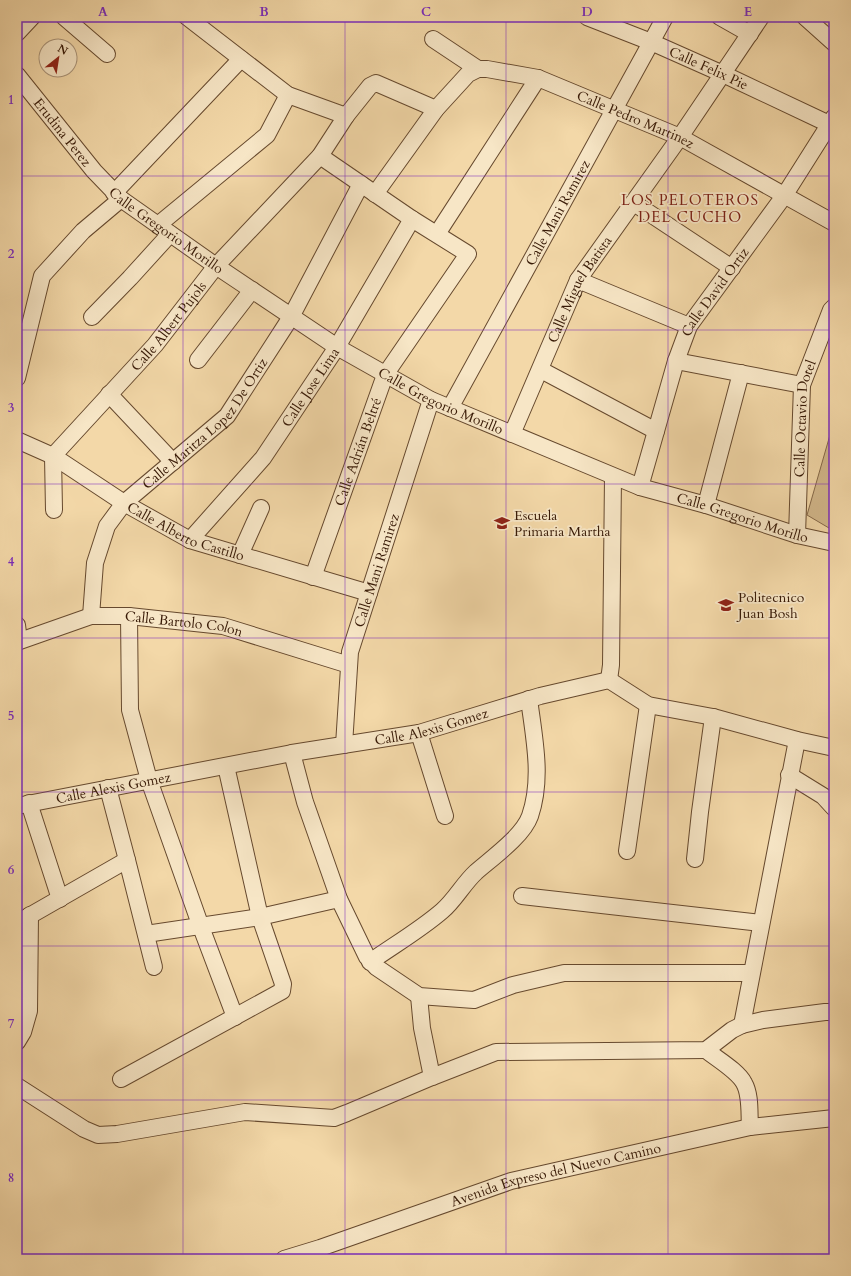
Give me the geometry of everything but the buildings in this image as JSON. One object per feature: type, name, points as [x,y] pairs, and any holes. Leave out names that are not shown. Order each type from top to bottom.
[{"type":"street","points":[[17,33],[32,17]]},
{"type":"street","points":[[64,17],[107,54]]},
{"type":"street","points":[[186,17],[288,95],[346,116]]},
{"type":"street","name":"Calle Felix Pie","points":[[587,17],[651,42],[832,121]]},
{"type":"street","name":"Calle Mani Ramirez","points":[[450,408],[665,17]]},
{"type":"street","points":[[720,17],[750,34]]},
{"type":"street","name":"Calle Miguel Batista","points":[[512,434],[541,370],[578,280],[680,137],[761,17]]},
{"type":"street","points":[[805,17],[834,43]]},
{"type":"street","points":[[375,194],[436,109],[468,74],[478,69],[433,39]]},
{"type":"street","points":[[17,378],[42,276],[117,196],[241,59]]},
{"type":"street","name":"Calle Pedro Martinez","points":[[478,69],[487,69],[538,78],[680,137],[834,223]]},
{"type":"street","name":"Erudina Perez","points":[[17,75],[94,171]]},
{"type":"street","points":[[320,156],[412,219],[437,234],[538,78]]},
{"type":"street","name":"Calle Albert Pujols","points":[[53,456],[155,344],[216,266],[320,156],[346,116],[370,86],[376,83],[436,109]]},
{"type":"street","points":[[92,317],[164,230],[268,135],[288,95]]},
{"type":"street","name":"Calle David Ortiz","points":[[640,487],[676,361],[689,326],[784,196],[832,121]]},
{"type":"street","name":"Calle Gregorio Morillo","points":[[94,171],[117,196],[291,317],[337,347],[431,400],[640,487],[706,505],[797,535],[834,543]]},
{"type":"street","name":"Calle Maritza Lopez De Ortiz","points":[[91,616],[95,563],[107,526],[124,503],[227,416],[291,317],[361,184]]},
{"type":"street","points":[[634,202],[732,268]]},
{"type":"street","name":"Calle Jose Lima","points":[[190,540],[263,458],[337,347],[412,219]]},
{"type":"street","name":"Calle Adrián Beltré","points":[[313,577],[385,375],[468,254],[437,234]]},
{"type":"street","points":[[578,280],[689,326]]},
{"type":"street","points":[[198,360],[252,290]]},
{"type":"street","name":"Calle Octavio Dotel","points":[[797,535],[802,385],[831,310],[834,307]]},
{"type":"street","points":[[676,361],[802,385]]},
{"type":"street","points":[[541,370],[656,431]]},
{"type":"street","points":[[706,505],[742,373]]},
{"type":"street","points":[[109,394],[173,462]]},
{"type":"street","name":"Calle Mani Ramirez","points":[[344,745],[350,652],[431,400]]},
{"type":"street","name":"Calle Alberto Castillo","points":[[17,440],[53,456],[124,503],[190,540],[369,593]]},
{"type":"street","points":[[53,456],[54,510]]},
{"type":"street","points":[[613,476],[611,664],[608,680],[648,706],[713,717],[797,740],[834,748]]},
{"type":"street","points":[[240,555],[261,508]]},
{"type":"street","name":"Calle Bartolo Colon","points":[[18,641],[91,616],[129,616],[223,626],[349,665]]},
{"type":"street","points":[[129,616],[130,710],[149,780],[201,927],[235,1017]]},
{"type":"street","points":[[17,624],[18,641]]},
{"type":"street","name":"Calle Alexis Gomez","points":[[23,804],[292,753],[419,733],[529,699],[608,680]]},
{"type":"street","points":[[370,962],[443,910],[475,873],[500,852],[522,829],[530,817],[538,765],[529,699]]},
{"type":"street","points":[[627,851],[648,706]]},
{"type":"street","points":[[695,859],[713,717]]},
{"type":"street","points":[[419,733],[445,816]]},
{"type":"street","points":[[742,1025],[797,740]]},
{"type":"street","points":[[292,753],[304,802],[339,899],[370,962],[419,996],[474,1000],[513,985],[564,973],[751,974]]},
{"type":"street","points":[[121,1078],[282,991],[283,984],[260,917],[226,766]]},
{"type":"street","points":[[790,775],[823,796],[834,808]]},
{"type":"street","points":[[108,788],[154,967]]},
{"type":"street","points":[[23,804],[60,899]]},
{"type":"street","points":[[17,1042],[23,1032],[29,1012],[23,919],[127,860]]},
{"type":"street","points":[[522,896],[761,923]]},
{"type":"street","points":[[146,934],[260,917],[339,899]]},
{"type":"street","points":[[419,996],[422,1028],[432,1077]]},
{"type":"street","points":[[17,1086],[84,1129],[98,1135],[118,1134],[245,1112],[334,1118],[347,1114],[432,1077],[496,1052],[706,1050],[732,1030],[742,1025],[763,1020],[834,1012]]},
{"type":"street","points":[[706,1050],[738,1075],[745,1084],[750,1127]]},
{"type":"street","name":"Avenida Expreso del Nuevo Camino","points":[[284,1259],[320,1248],[511,1181],[750,1127],[834,1118]]},
{"type":"shaded area","points":[[834,421],[834,531],[807,515]]},
{"type":"place","name":"Escuela Primaria Martha","points":[[502,523]]},
{"type":"place","name":"Politecnico Juan Bosh","points":[[726,605]]},
{"type":"district","name":"LOS PELOTEROS DEL CUCHO","points":[[690,208]]}]
